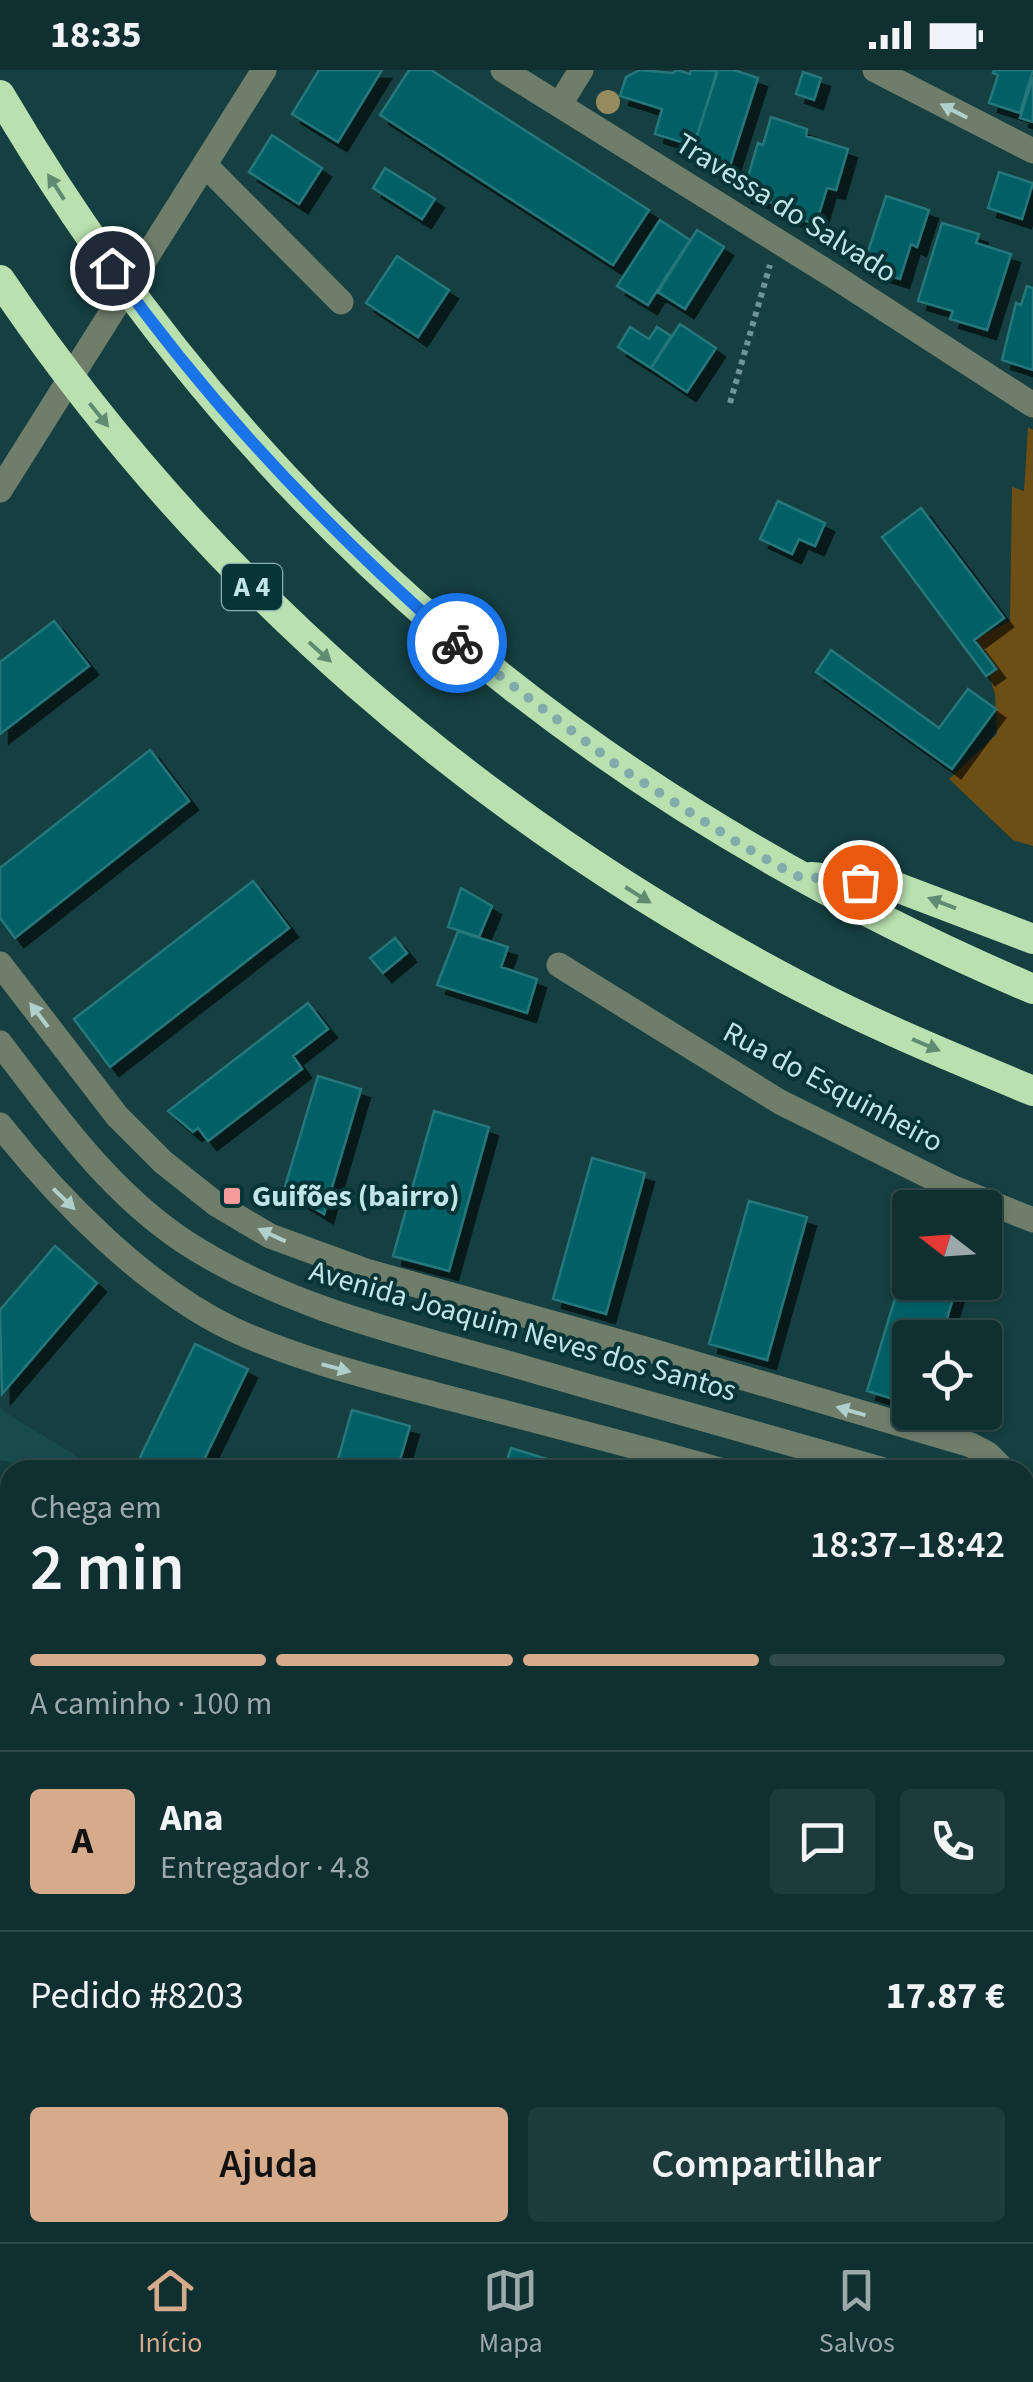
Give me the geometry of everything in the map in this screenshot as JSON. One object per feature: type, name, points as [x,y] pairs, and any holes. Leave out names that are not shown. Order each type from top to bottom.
[{"type":"highway","points":[[0,95],[57,189],[165,339],[270,462],[362,559],[464,650],[571,732],[676,804],[796,876],[932,945],[1033,990]]},
{"type":"highway","name":"A 4","points":[[0,280],[95,410],[201,535],[312,645],[447,761],[571,852],[731,949],[865,1018],[1033,1091]]},
{"type":"highway","points":[[796,876],[892,885],[1033,939]]},
{"type":"street","points":[[7,480],[264,70]]},
{"type":"street","name":"Travessa do Salvado","points":[[503,70],[1033,405]]},
{"type":"street","points":[[560,104],[581,70]]},
{"type":"street","points":[[875,70],[1033,152]]},
{"type":"street","points":[[204,165],[341,302]]},
{"type":"street","points":[[0,964],[117,1116],[163,1162],[216,1204],[270,1236],[350,1267],[971,1445],[994,1460]]},
{"type":"street","name":"Rua do Esquinheiro","points":[[558,965],[780,1102],[950,1186],[1033,1220]]},
{"type":"street","name":"Avenida Joaquim Neves dos Santos","points":[[0,1042],[80,1148],[130,1198],[184,1240],[233,1270],[292,1298],[394,1331],[849,1460]]},
{"type":"street","points":[[0,1125],[40,1175],[98,1232],[162,1284],[229,1327],[309,1361],[682,1460]]},
{"type":"path","points":[[730,403],[779,241]]},
{"type":"shaded area","points":[[1028,427],[1033,430],[1033,846],[1013,840],[949,779],[997,734],[995,694],[977,638],[1010,621],[1012,487],[1024,491]]},
{"type":"shaded area","points":[[0,1408],[83,1460],[0,1460]]},
{"type":"building","points":[[319,70],[382,70],[338,142],[292,114]]},
{"type":"building","points":[[409,70],[431,70],[649,210],[613,265],[380,115]]},
{"type":"building","points":[[640,70],[690,74],[691,70],[717,71],[694,146],[655,134],[662,109],[620,96],[626,77]]},
{"type":"building","points":[[718,70],[734,70],[758,78],[729,169],[690,157]]},
{"type":"building","points":[[994,70],[1033,70],[1020,113],[989,103],[998,75]]},
{"type":"building","points":[[803,72],[821,78],[814,100],[796,94]]},
{"type":"building","points":[[1033,77],[1033,122],[1020,118]]},
{"type":"building","points":[[771,117],[807,129],[806,136],[848,149],[836,190],[827,188],[816,224],[781,214],[783,206],[743,194],[758,143],[763,145]]},
{"type":"building","points":[[272,135],[322,168],[299,204],[249,172]]},
{"type":"building","points":[[385,168],[435,199],[422,219],[373,188]]},
{"type":"building","points":[[999,172],[1033,183],[1022,219],[988,208]]},
{"type":"building","points":[[886,196],[929,210],[917,247],[911,244],[900,279],[863,267]]},
{"type":"building","points":[[660,220],[690,240],[648,305],[617,286]]},
{"type":"building","points":[[942,223],[979,234],[976,243],[1011,254],[987,330],[950,319],[953,311],[918,301]]},
{"type":"building","points":[[697,230],[724,247],[685,309],[658,292]]},
{"type":"building","points":[[397,256],[449,290],[418,337],[366,303]]},
{"type":"building","points":[[1027,286],[1033,288],[1033,370],[1002,360],[1016,303],[1021,305]]},
{"type":"building","points":[[680,324],[716,348],[687,392],[651,368]]},
{"type":"building","points":[[630,327],[649,339],[657,327],[671,336],[651,368],[618,347]]},
{"type":"building","points":[[778,501],[825,523],[815,546],[799,539],[792,554],[760,539]]},
{"type":"building","points":[[921,508],[1004,618],[974,640],[996,669],[986,676],[882,537]]},
{"type":"building","points":[[54,621],[89,666],[0,734],[0,662]]},
{"type":"building","points":[[831,650],[939,728],[968,689],[996,709],[952,769],[816,672]]},
{"type":"building","points":[[150,750],[189,801],[15,938],[0,918],[0,868]]},
{"type":"building","points":[[253,881],[289,928],[110,1067],[74,1019]]},
{"type":"building","points":[[461,888],[492,906],[479,937],[448,927]]},
{"type":"building","points":[[458,931],[508,947],[501,967],[537,979],[527,1013],[437,985]]},
{"type":"building","points":[[395,938],[407,953],[383,973],[370,958]]},
{"type":"building","points":[[308,1003],[328,1029],[293,1056],[302,1069],[208,1141],[198,1128],[193,1132],[168,1111]]},
{"type":"building","points":[[318,1076],[361,1089],[324,1214],[284,1190]]},
{"type":"building","points":[[434,1111],[489,1127],[449,1271],[393,1256]]},
{"type":"building","points":[[592,1158],[645,1173],[606,1314],[553,1299]]},
{"type":"building","points":[[749,1201],[807,1217],[767,1360],[709,1344]]},
{"type":"building","points":[[55,1246],[97,1283],[2,1394],[0,1310]]},
{"type":"building","points":[[895,1300],[953,1300],[946,1320],[892,1320],[892,1399],[867,1391]]},
{"type":"building","points":[[195,1344],[248,1369],[204,1460],[139,1460]]},
{"type":"building","points":[[352,1410],[410,1426],[400,1460],[338,1460]]},
{"type":"building","points":[[511,1448],[551,1460],[507,1460]]},
{"type":"way so far","points":[[457,643],[619,767],[738,843],[796,876],[860,882]]},
{"type":"place","name":"Guifões (bairro)","points":[[232,1196]]},
{"type":"route","points":[[112,268],[175,352],[288,482],[362,559],[457,643]]}]
